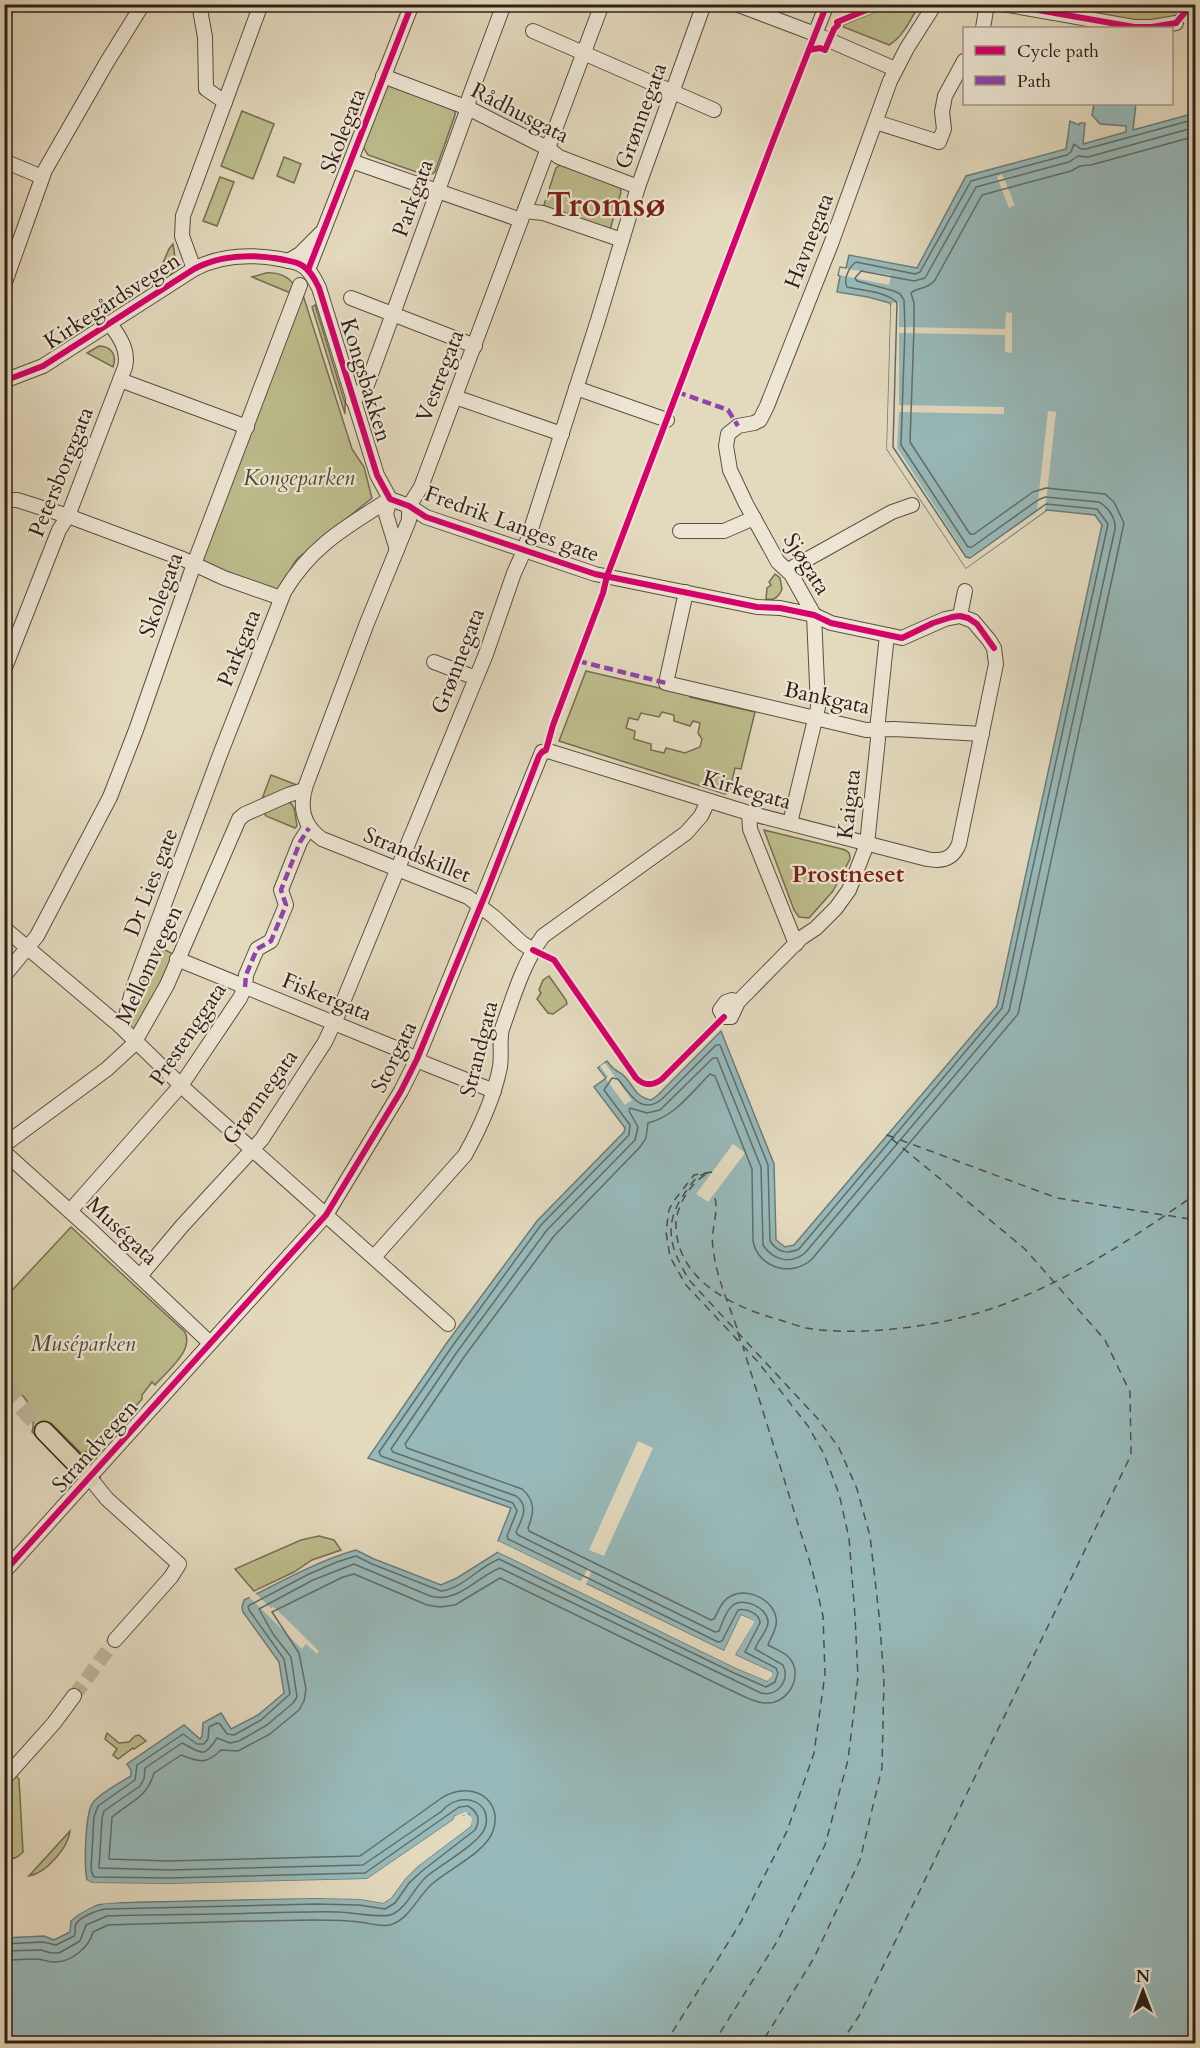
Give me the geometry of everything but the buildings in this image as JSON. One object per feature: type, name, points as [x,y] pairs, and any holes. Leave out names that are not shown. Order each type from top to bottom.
[{"type":"main road","points":[[44,1431],[90,1478]]},
{"type":"street","points":[[4,285],[42,177],[107,62],[143,4]]},
{"type":"street","points":[[199,4],[205,28],[206,89],[225,102]]},
{"type":"street","points":[[194,269],[182,236],[183,216],[261,4]]},
{"type":"street","name":"Skolegata","points":[[308,270],[317,252],[322,232],[412,4]]},
{"type":"street","name":"Parkgata","points":[[353,401],[367,386],[504,4]]},
{"type":"street","name":"Vestregata","points":[[309,828],[303,812],[304,790],[409,520],[409,506],[421,487],[602,4]]},
{"type":"street","name":"Grønnegata","points":[[140,1276],[262,1139],[325,1042],[334,1023],[476,678],[524,551],[638,187],[671,90],[704,4]]},
{"type":"street","points":[[736,4],[815,34],[895,69]]},
{"type":"street","points":[[815,34],[827,4]]},
{"type":"street","name":"Havnegata","points":[[754,423],[760,420],[767,406],[831,244],[895,69],[935,4]]},
{"type":"street","points":[[983,27],[987,4]]},
{"type":"street","points":[[1003,4],[1085,12],[1120,25],[1139,27]]},
{"type":"street","points":[[1154,27],[1176,23]]},
{"type":"street","points":[[533,31],[714,110]]},
{"type":"street","points":[[876,122],[939,142],[944,129],[942,112],[945,96],[963,63]]},
{"type":"street","name":"Rådhusgata","points":[[383,76],[468,108],[549,149],[559,157],[638,187]]},
{"type":"street","points":[[4,161],[42,177]]},
{"type":"street","points":[[351,161],[438,191],[523,216],[543,213],[622,240]]},
{"type":"street","name":"Skolegata","points":[[288,261],[300,254],[322,232]]},
{"type":"street","name":"Kirkegårdsvegen","points":[[4,381],[43,366],[194,269],[209,262],[237,256],[261,256],[298,263],[308,270]]},
{"type":"street","name":"Kongsbakken","points":[[308,270],[319,288],[377,475],[390,500],[386,514],[397,550]]},
{"type":"street","name":"Skolegata","points":[[4,976],[28,948],[46,921],[115,785],[194,564],[300,285]]},
{"type":"street","points":[[351,298],[475,346]]},
{"type":"street","name":"Petersborggata","points":[[4,670],[59,530],[68,516],[120,380],[127,354],[110,324]]},
{"type":"street","points":[[120,380],[247,427]]},
{"type":"street","points":[[576,388],[667,420]]},
{"type":"street","points":[[455,397],[562,434]]},
{"type":"street","name":"Sjøgata","points":[[754,423],[734,428],[728,434],[726,446],[730,470],[778,562],[788,570],[814,615],[818,707],[790,823]]},
{"type":"street","points":[[4,500],[21,501],[68,516],[194,564],[224,578],[281,598]]},
{"type":"street","name":"Parkgata","points":[[221,752],[291,577],[316,550],[340,530],[390,500]]},
{"type":"street","name":"Fredrik Langes gate","points":[[390,500],[409,506],[426,517],[595,574],[757,607],[780,608],[814,615],[831,623],[887,635],[902,638],[939,621],[960,616]]},
{"type":"street","points":[[788,570],[892,512],[901,511],[912,505]]},
{"type":"street","points":[[680,531],[724,531],[754,519]]},
{"type":"street","points":[[965,591],[960,616],[977,624],[994,648],[995,667],[982,734]]},
{"type":"street","name":"Bankgata","points":[[686,592],[666,682],[866,730],[894,729],[982,734]]},
{"type":"street","name":"Kaigata","points":[[738,1002],[796,944],[816,928],[845,896],[854,878],[867,844],[878,739],[876,730],[887,635]]},
{"type":"street","points":[[434,662],[476,678]]},
{"type":"street","name":"Kirkegata","points":[[546,750],[749,813],[867,844],[940,860],[955,853],[959,844],[982,734]]},
{"type":"street","name":"Storgata","points":[[210,1343],[326,1215],[401,1090],[417,1059],[539,756],[546,750]]},
{"type":"street","name":"Dr Lies gate","points":[[120,1026],[126,1016],[137,978],[221,752]]},
{"type":"street","name":"Mellomvegen","points":[[4,1145],[99,1075],[136,1042],[160,998],[239,819],[245,814],[304,790]]},
{"type":"street","name":"Strandgata","points":[[374,1257],[465,1155],[472,1142],[494,1091],[502,1051],[500,1036],[502,1029],[533,950],[543,936],[689,830],[701,816],[708,801]]},
{"type":"street","points":[[749,813],[750,829],[796,944]]},
{"type":"street","name":"Strandskillet","points":[[309,828],[318,837],[330,843],[468,897],[480,905],[522,944],[533,950]]},
{"type":"street","name":"Prestenggata","points":[[70,1211],[182,1084],[240,998],[245,987],[246,975],[257,949],[271,941],[286,904],[281,890],[300,842],[309,828]]},
{"type":"street","points":[[4,928],[120,1026],[448,1324]]},
{"type":"street","name":"Fiskergata","points":[[177,959],[494,1091]]},
{"type":"street","name":"Muségata","points":[[4,1152],[210,1343]]},
{"type":"street","name":"Strandvegen","points":[[4,1572],[210,1343]]},
{"type":"street","points":[[90,1478],[107,1499],[179,1564],[171,1577],[115,1640]]},
{"type":"street","points":[[4,1779],[54,1723],[74,1696]]},
{"type":"green space","points":[[891,5],[919,5],[903,33],[889,45],[841,26]]},
{"type":"green space","points":[[1090,5],[1186,5],[1167,20],[1143,22],[1093,13]]},
{"type":"green space","points":[[386,84],[455,108],[455,115],[435,172],[429,176],[368,155],[363,147]]},
{"type":"green space","points":[[242,111],[274,124],[253,179],[221,166]]},
{"type":"green space","points":[[284,157],[301,164],[294,183],[277,176]]},
{"type":"green space","points":[[560,165],[620,187],[621,192],[610,230],[543,208],[556,168]]},
{"type":"green space","points":[[220,177],[234,182],[217,226],[203,221]]},
{"type":"green space","points":[[173,244],[175,267],[173,272],[151,290],[169,249]]},
{"type":"green space","points":[[266,273],[286,277],[294,286],[292,292],[252,277]]},
{"type":"green space","name":"Kongeparken","points":[[303,295],[352,449],[364,467],[372,498],[298,558],[277,591],[210,570],[202,560]]},
{"type":"green space","points":[[315,305],[345,403],[345,414],[312,307]]},
{"type":"green space","points":[[99,346],[112,352],[113,367],[87,353]]},
{"type":"green space","points":[[775,574],[780,578],[782,589],[776,598],[766,599],[767,588],[771,585],[769,582]]},
{"type":"green space","points":[[586,671],[755,712],[741,769],[735,768],[729,793],[725,794],[559,741]],"holes":[[[662,712],[674,715],[674,721],[690,726],[693,721],[700,723],[698,733],[702,739],[700,747],[685,753],[666,748],[664,753],[651,750],[651,744],[634,739],[635,731],[626,728],[629,718],[638,720],[641,713],[659,717]]]},
{"type":"green space","points":[[271,775],[297,785],[262,799]]},
{"type":"green space","points":[[291,803],[294,808],[297,826],[295,828],[266,816],[264,813]]},
{"type":"green space","points":[[764,830],[848,851],[850,859],[833,891],[809,918],[799,917],[794,910]]},
{"type":"green space","points":[[156,945],[173,954],[160,989],[135,1032],[130,1029],[129,1024],[136,1003],[134,1001]]},
{"type":"green space","points":[[549,976],[567,1004],[553,1014],[548,1013],[537,999],[541,993],[539,990],[543,980]]},
{"type":"green space","name":"Muséparken","points":[[71,1227],[185,1332],[187,1339],[183,1353],[178,1360],[155,1385],[152,1382],[142,1395],[142,1399],[122,1422],[97,1446],[81,1453],[51,1423],[37,1436],[32,1432],[33,1417],[28,1403],[19,1392],[5,1387],[4,1299]]},
{"type":"green space","points":[[319,1536],[334,1540],[341,1550],[312,1560],[294,1572],[254,1591],[235,1569],[301,1540]]},
{"type":"green space","points":[[107,1733],[119,1743],[129,1742],[139,1735],[146,1741],[118,1759],[113,1755],[117,1749],[105,1739]]},
{"type":"green space","points":[[13,1776],[19,1779],[23,1852],[10,1859],[5,1858],[5,1786]]},
{"type":"green space","points":[[70,1831],[65,1845],[55,1859],[36,1874],[29,1876]]},
{"type":"water","points":[[1094,105],[1136,105],[1133,130],[1195,113],[1195,2043],[5,2043],[4,1938],[44,1936],[54,1940],[70,1932],[71,1921],[79,1915],[91,1907],[106,1903],[315,1898],[360,1899],[383,1903],[391,1898],[418,1866],[471,1826],[469,1814],[455,1816],[453,1820],[367,1879],[169,1884],[92,1883],[87,1880],[86,1842],[92,1804],[131,1776],[131,1770],[127,1764],[184,1725],[200,1739],[203,1723],[221,1713],[231,1729],[258,1715],[284,1693],[279,1662],[243,1612],[242,1607],[244,1600],[299,1572],[356,1550],[441,1585],[457,1578],[498,1552],[767,1681],[772,1672],[735,1655],[754,1621],[741,1615],[724,1651],[498,1541],[511,1508],[368,1458],[446,1344],[537,1221],[624,1132],[625,1128],[594,1087],[606,1078],[598,1068],[607,1061],[626,1078],[637,1093],[651,1100],[721,1031],[774,1164],[776,1240],[785,1247],[794,1245],[997,1006],[1102,525],[1095,515],[1047,510],[966,568],[887,449],[890,303],[837,292],[840,276],[838,275],[840,267],[846,268],[849,255],[917,268],[966,176],[1066,149],[1070,121],[1079,125],[1085,123],[1083,144],[1126,132],[1126,126],[1100,124],[1092,115]]},
{"type":"pier","points":[[1002,174],[1015,205],[1009,208],[997,177]]},
{"type":"pier","points":[[840,268],[891,275],[889,285],[839,275]]},
{"type":"pier","points":[[899,302],[899,327],[1005,329],[1006,312],[1012,313],[1012,353],[1005,352],[1005,335],[899,333],[899,405],[1004,407],[1004,414],[899,412],[897,448],[968,558],[1037,510],[1048,411],[1056,412],[1045,511],[966,568],[887,449],[891,306],[892,303]]},
{"type":"pier","points":[[605,1063],[632,1100],[625,1105],[606,1079],[608,1077],[600,1066]]},
{"type":"pier","points":[[733,1144],[745,1153],[708,1202],[696,1194]]},
{"type":"pier","points":[[638,1441],[653,1448],[604,1556],[589,1550]]},
{"type":"pier","points":[[498,1541],[581,1581],[588,1568],[592,1570],[586,1584],[724,1651],[741,1615],[755,1621],[735,1655],[772,1672],[772,1676],[767,1681],[736,1668],[498,1552],[498,1549],[767,1678],[769,1674],[732,1656],[751,1622],[743,1619],[726,1653],[723,1654],[498,1544]]},
{"type":"pier","points":[[254,1592],[271,1608],[274,1607],[319,1651],[317,1654],[306,1644],[302,1649],[247,1595]]},
{"type":"pier","points":[[466,1812],[472,1818],[471,1826],[418,1866],[391,1898],[383,1903],[360,1899],[315,1898],[135,1901],[97,1904],[79,1914],[80,1910],[96,1901],[135,1898],[315,1895],[360,1896],[383,1900],[416,1864],[468,1824],[467,1816],[457,1818],[455,1822],[368,1882],[169,1887],[92,1886],[87,1883],[87,1880],[92,1883],[169,1884],[367,1879],[453,1820],[455,1816]]},
{"type":"ferry route","points":[[840,2044],[859,2016],[1131,1455],[1130,1392],[1105,1340],[1025,1249],[887,1135],[1057,1198],[1196,1220]]},
{"type":"ferry route","points":[[712,1172],[694,1175],[669,1210],[666,1232],[670,1257],[686,1285],[758,1362],[808,1426],[824,1454],[839,1494],[849,1538],[858,1677],[848,1760],[825,1845],[778,1940],[713,2044]]},
{"type":"ferry route","points":[[708,1173],[701,1175],[691,1184],[674,1214],[671,1236],[677,1258],[690,1281],[818,1419],[839,1448],[857,1489],[870,1536],[884,1678],[882,1768],[860,1860],[814,1958],[761,2044]]},
{"type":"ferry route","points":[[705,1175],[694,1184],[684,1198],[676,1221],[679,1247],[687,1263],[698,1277],[728,1299],[762,1315],[806,1328],[835,1331],[880,1330],[924,1325],[998,1306],[1067,1276],[1133,1237],[1196,1194]]},
{"type":"ferry route","points":[[715,1198],[716,1210],[712,1242],[717,1269],[737,1328]]},
{"type":"ferry route","points":[[738,1333],[741,1343]]},
{"type":"ferry route","points":[[665,2044],[741,1922],[787,1831],[814,1753],[825,1674],[823,1616],[812,1569],[743,1347]]},
{"type":"tunnel","points":[[4,1387],[44,1431]]},
{"type":"tunnel","points":[[74,1696],[115,1640]]},
{"type":"marked path","points":[[677,392],[728,410],[738,426]]},
{"type":"marked path","points":[[578,661],[666,683]]},
{"type":"marked path","points":[[245,987],[246,975],[257,949],[271,941],[286,905],[281,890],[300,842],[309,828]]},
{"type":"cycle path","points":[[308,270],[412,4]]},
{"type":"cycle path","points":[[4,1572],[326,1215],[401,1091],[417,1059],[488,888],[539,756],[546,750],[553,725],[603,593],[607,576],[827,4]]},
{"type":"cycle path","points":[[809,50],[820,48],[825,50],[838,25],[837,22],[881,4]]},
{"type":"cycle path","points":[[1003,4],[1134,27],[1176,23],[1192,4]]},
{"type":"cycle path","points":[[4,381],[43,366],[204,264],[225,258],[247,256],[295,262],[308,270],[319,288],[377,475],[390,499],[409,506],[426,517],[595,574],[757,607],[780,608],[814,615],[831,623],[902,638],[933,623],[960,616],[977,624],[994,648]]},
{"type":"cycle path","points":[[533,950],[554,960],[636,1078],[645,1084],[652,1084],[662,1079],[724,1017]]},
{"type":"district","name":"Tromsø","points":[[606,205]]},
{"type":"district","name":"Prostneset","points":[[848,874]]}]
